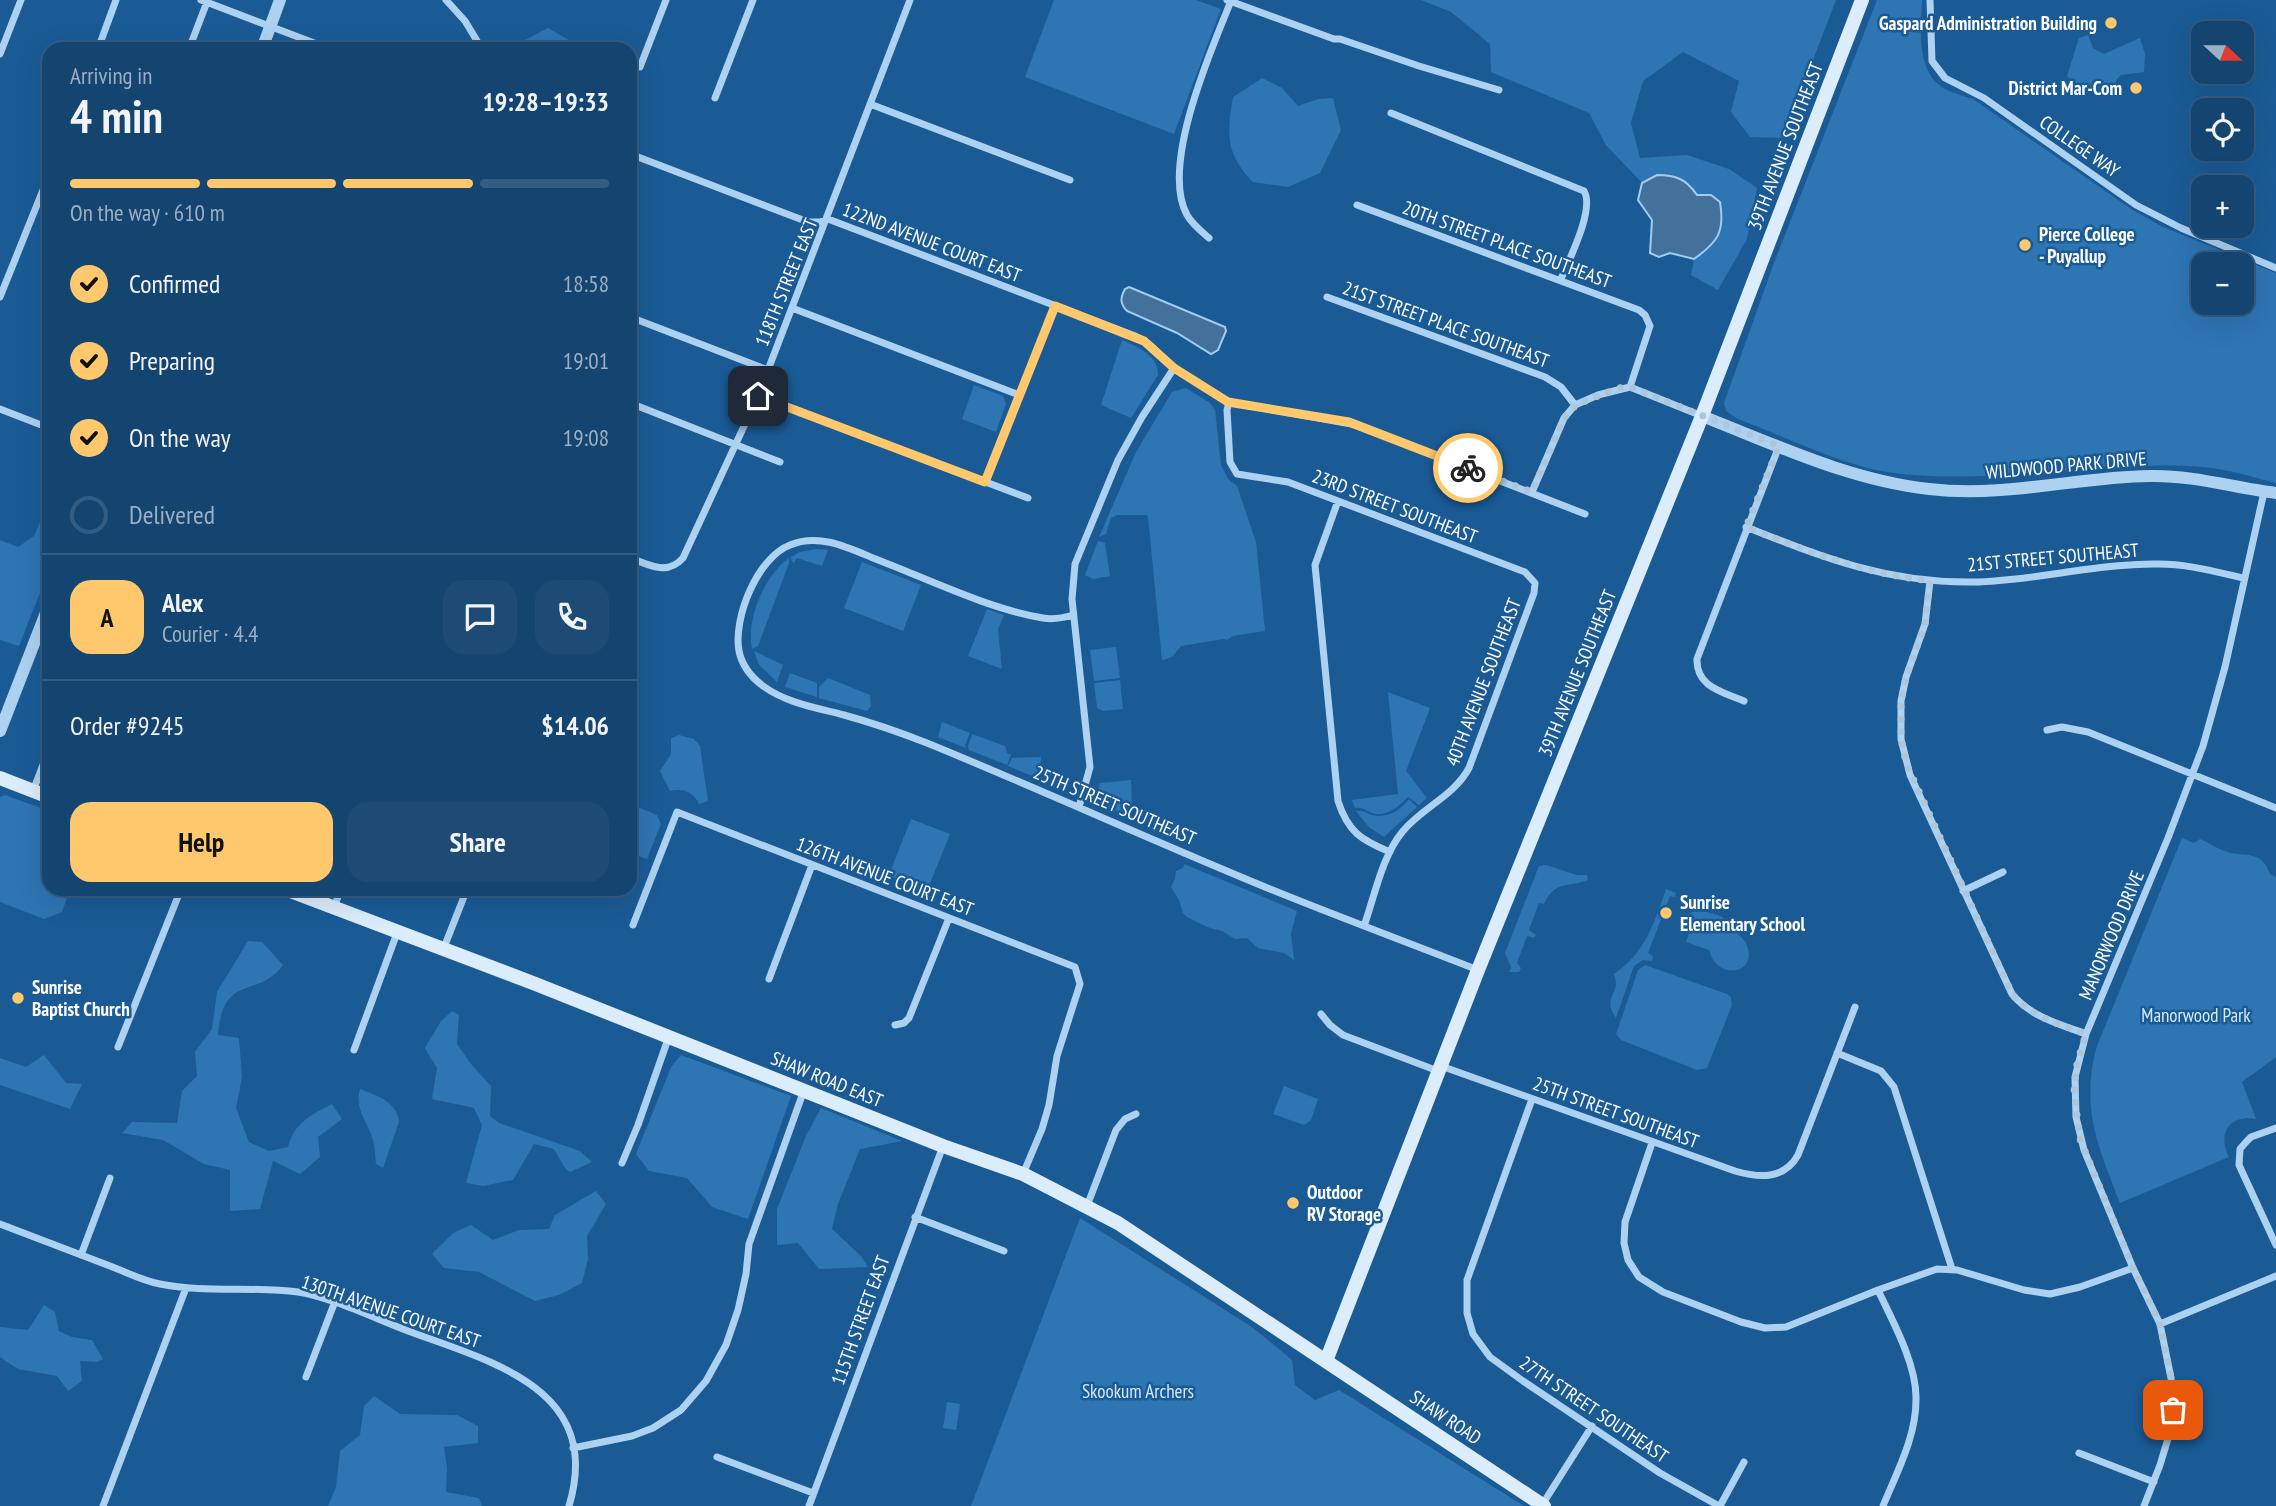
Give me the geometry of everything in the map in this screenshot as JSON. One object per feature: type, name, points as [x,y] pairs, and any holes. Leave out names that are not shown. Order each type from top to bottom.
[{"type":"main road","name":"39TH AVENUE SOUTHEAST","points":[[1326,1361],[1478,970],[1702,416],[1862,0]]},
{"type":"main road","points":[[0,778],[42,794]]},
{"type":"main road","name":"SHAW ROAD EAST","points":[[303,896],[943,1146],[1023,1174],[1118,1223],[1326,1361]]},
{"type":"main road","name":"SHAW ROAD","points":[[1326,1361],[1543,1505]]},
{"type":"street","points":[[0,54],[21,0]]},
{"type":"street","points":[[101,42],[117,0]]},
{"type":"street","points":[[265,42],[280,0]]},
{"type":"street","points":[[446,0],[465,21],[478,42]]},
{"type":"street","points":[[640,67],[666,0]]},
{"type":"street","points":[[715,98],[753,0]]},
{"type":"street","name":"118TH STREET EAST","points":[[637,560],[664,570],[674,567],[683,558],[758,396],[910,0]]},
{"type":"street","name":"COLLEGE WAY","points":[[1930,0],[1931,61],[1945,78],[1984,98],[2136,205],[2181,228],[2276,268]]},
{"type":"street","points":[[191,42],[204,1],[313,42]]},
{"type":"street","points":[[1209,238],[1186,214],[1180,191],[1179,165],[1196,92],[1229,1],[1334,39],[1499,90]]},
{"type":"street","points":[[870,104],[1070,180]]},
{"type":"street","points":[[1391,113],[1584,191],[1588,198],[1587,212],[1561,279]]},
{"type":"street","name":"122ND AVENUE COURT EAST","points":[[638,157],[808,222],[828,219],[1144,341],[1174,368],[1228,402]]},
{"type":"street","points":[[0,298],[42,193]]},
{"type":"street","name":"20TH STREET PLACE SOUTHEAST","points":[[1357,205],[1639,310],[1645,315],[1650,326],[1630,387]]},
{"type":"street","name":"21ST STREET PLACE SOUTHEAST","points":[[1327,297],[1545,377],[1561,387],[1576,405]]},
{"type":"street","points":[[985,482],[1055,306]]},
{"type":"street","points":[[792,308],[1019,395]]},
{"type":"street","points":[[637,320],[768,370]]},
{"type":"street","points":[[1079,807],[1090,767],[1073,615],[1073,578],[1083,542],[1105,486],[1129,438],[1174,368]]},
{"type":"street","points":[[1532,492],[1558,428],[1576,405],[1598,395],[1630,387],[1702,416]]},
{"type":"street","points":[[758,396],[1028,498]]},
{"type":"street","points":[[1228,402],[1349,422],[1585,514]]},
{"type":"street","name":"23RD STREET SOUTHEAST","points":[[1228,402],[1230,462],[1237,474],[1278,479],[1525,572],[1535,583]]},
{"type":"street","points":[[637,406],[780,462]]},
{"type":"street","points":[[0,409],[42,425]]},
{"type":"street","name":"WILDWOOD PARK DRIVE","points":[[1702,416],[1818,462],[1868,478],[1928,489],[2006,492],[2121,477],[2151,476],[2195,478],[2270,492]]},
{"type":"street","points":[[1744,701],[1704,682],[1696,667],[1702,641],[1779,446]]},
{"type":"street","name":"MANORWOOD DRIVE","points":[[2144,1506],[2167,1444],[2173,1410],[2170,1370],[2160,1324],[2133,1268],[2080,1139],[2074,1091],[2077,1063],[2086,1034],[2193,774],[2218,694],[2243,578],[2270,492]]},
{"type":"street","points":[[1338,501],[1315,565],[1338,801],[1348,825],[1358,836],[1390,852]]},
{"type":"street","name":"21ST STREET SOUTHEAST","points":[[1746,527],[1845,565],[1930,581],[1998,581],[2160,564],[2193,567],[2243,578]]},
{"type":"street","name":"25TH STREET SOUTHEAST","points":[[1073,615],[1054,619],[1030,615],[840,545],[818,541],[789,545],[765,564],[740,619],[740,653],[744,666],[762,685],[785,699],[891,728],[1269,888],[1478,970]]},
{"type":"street","points":[[1930,581],[1925,624],[1903,689],[1900,714],[1901,739],[1910,775],[2007,985],[2018,1002],[2040,1017],[2086,1034]]},
{"type":"street","name":"40TH AVENUE SOUTHEAST","points":[[1364,926],[1390,852],[1404,829],[1458,785],[1469,768],[1534,593],[1535,583]]},
{"type":"street","points":[[0,731],[42,623]]},
{"type":"street","points":[[2048,730],[2062,727],[2088,732],[2276,808]]},
{"type":"street","points":[[33,791],[42,767]]},
{"type":"street","name":"126TH AVENUE COURT EAST","points":[[633,925],[677,812],[1075,967],[1079,973],[1080,984],[1057,1056],[1042,1129],[1023,1174]]},
{"type":"street","points":[[769,979],[813,865]]},
{"type":"street","points":[[1963,891],[2003,872]]},
{"type":"street","points":[[118,1047],[178,896]]},
{"type":"street","points":[[334,908],[338,896]]},
{"type":"street","points":[[443,950],[464,896]]},
{"type":"street","points":[[895,1025],[904,1023],[909,1018],[949,918]]},
{"type":"street","points":[[354,1050],[397,933]]},
{"type":"street","points":[[1855,1007],[1838,1053],[1881,1071],[1894,1087],[1952,1269]]},
{"type":"street","points":[[1321,1014],[1343,1035],[1440,1069]]},
{"type":"street","points":[[622,1163],[668,1039]]},
{"type":"street","name":"25TH STREET SOUTHEAST","points":[[1440,1069],[1751,1176],[1771,1176],[1783,1172],[1798,1156],[1838,1053]]},
{"type":"street","points":[[573,1448],[632,1436],[653,1428],[681,1410],[706,1381],[726,1345],[738,1311],[749,1244],[804,1090]]},
{"type":"street","name":"27TH STREET SOUTHEAST","points":[[1532,1099],[1467,1280],[1465,1303],[1468,1320],[1478,1343],[1490,1357],[1660,1473],[1719,1506]]},
{"type":"street","points":[[1087,1206],[1116,1130],[1125,1119],[1136,1114]]},
{"type":"street","points":[[2276,1128],[2251,1137],[2241,1149],[2239,1165],[2276,1245]]},
{"type":"street","points":[[1652,1143],[1625,1222],[1624,1243],[1628,1260],[1639,1277],[1663,1292],[1741,1322],[1765,1328],[1798,1324],[1926,1272],[1952,1269],[2024,1290],[2050,1294],[2080,1287],[2133,1268]]},
{"type":"street","name":"115TH STREET EAST","points":[[809,1506],[943,1146]]},
{"type":"street","points":[[81,1255],[110,1178]]},
{"type":"street","points":[[915,1217],[1004,1251]]},
{"type":"street","name":"130TH AVENUE COURT EAST","points":[[0,1224],[157,1284],[186,1288],[295,1292],[334,1304],[500,1367],[527,1380],[550,1399],[564,1420],[573,1448],[574,1483],[569,1506]]},
{"type":"street","points":[[2160,1324],[2276,1276]]},
{"type":"street","points":[[103,1506],[186,1288]]},
{"type":"street","points":[[1878,1290],[1910,1365],[1916,1397],[1912,1430],[1883,1506]]},
{"type":"street","points":[[306,1377],[334,1304]]},
{"type":"street","points":[[1543,1505],[1592,1426]]},
{"type":"street","points":[[2079,1453],[2154,1482]]},
{"type":"street","points":[[718,1457],[813,1493]]},
{"type":"street","points":[[1719,1506],[1744,1462]]},
{"type":"green space","points":[[1054,0],[1196,0],[1221,9],[1174,134],[1025,77]]},
{"type":"green space","points":[[1421,0],[1836,0],[1783,138],[1750,137],[1731,112],[1739,81],[1683,52],[1643,81],[1631,123],[1640,158],[1687,155],[1729,169],[1757,188],[1747,239],[1718,290],[1691,275],[1694,259],[1710,247],[1711,195],[1697,195],[1690,184],[1657,175],[1642,183],[1606,145],[1589,113],[1491,72],[1490,44],[1451,12]]},
{"type":"green space","name":"Pierce College - Puyallup","points":[[1877,0],[1922,0],[1922,50],[1929,73],[1937,83],[1973,99],[2131,209],[2161,226],[2225,252],[2191,252],[2191,315],[2254,315],[2254,264],[2276,273],[2276,483],[2212,468],[2164,465],[2010,475],[1933,476],[1894,473],[1856,465],[1738,419],[1726,411],[1724,403],[1774,263]]},
{"type":"green space","points":[[548,28],[572,42],[521,42]]},
{"type":"green space","points":[[2088,35],[2093,48],[2104,54],[2140,38],[2145,54],[2144,72],[2121,75],[2116,80],[2116,91],[2077,84],[2067,76],[2079,38]]},
{"type":"green space","points":[[1262,78],[1282,88],[1298,106],[1318,99],[1333,98],[1341,130],[1320,173],[1288,187],[1253,182],[1237,162],[1230,142],[1233,97]]},
{"type":"green space","points":[[1122,340],[1151,357],[1158,375],[1131,418],[1101,405]]},
{"type":"green space","points":[[974,385],[1003,396],[1006,404],[996,432],[962,419]]},
{"type":"green space","points":[[1186,388],[1210,403],[1215,410],[1221,465],[1228,479],[1237,486],[1256,542],[1265,631],[1233,636],[1227,640],[1181,646],[1173,656],[1162,660],[1148,517],[1117,515],[1111,518],[1106,534],[1099,537],[1136,452],[1172,392]]},
{"type":"green space","points":[[42,518],[42,588],[19,646],[0,640],[0,540],[18,547],[34,536]]},
{"type":"green space","points":[[1098,541],[1105,543],[1110,576],[1093,579],[1085,575]]},
{"type":"green space","points":[[828,550],[822,566],[797,558],[792,562],[791,557],[800,552]]},
{"type":"green space","points":[[789,558],[758,646],[752,649],[752,625],[759,599],[772,576]]},
{"type":"green space","points":[[862,562],[921,585],[903,631],[844,608]]},
{"type":"green space","points":[[987,609],[1004,615],[998,629],[1002,669],[968,656]]},
{"type":"green space","points":[[1116,647],[1120,678],[1094,681],[1090,650]]},
{"type":"green space","points":[[754,651],[783,665],[777,682],[759,665]]},
{"type":"green space","points":[[790,673],[817,683],[817,697],[785,687]]},
{"type":"green space","points":[[828,678],[870,695],[871,706],[867,711],[819,698],[819,687]]},
{"type":"green space","points":[[1120,680],[1123,709],[1103,711],[1097,708],[1094,683]]},
{"type":"green space","points":[[1388,692],[1430,708],[1406,771],[1427,798],[1419,805],[1408,797],[1392,810],[1377,814],[1355,808],[1352,800],[1398,794]]},
{"type":"green space","points":[[942,722],[970,733],[966,748],[938,737]]},
{"type":"green space","points":[[972,734],[1005,746],[1007,753],[1011,755],[1007,765],[969,750]]},
{"type":"green space","points":[[679,735],[694,739],[700,746],[708,801],[699,804],[688,792],[670,791],[660,771],[671,754],[671,738]]},
{"type":"green space","points":[[1041,757],[1039,779],[1008,766],[1012,758]]},
{"type":"green space","points":[[1131,780],[1132,806],[1127,815],[1104,805],[1098,791],[1100,783]]},
{"type":"green space","points":[[5,795],[42,808],[42,896],[68,896],[62,912],[44,919],[0,902],[0,797]]},
{"type":"green space","points":[[1409,799],[1417,807],[1384,837],[1369,827],[1356,811],[1378,816],[1388,815],[1402,807]]},
{"type":"green space","points":[[637,807],[657,815],[661,824],[647,859],[637,855]]},
{"type":"green space","points":[[911,819],[950,834],[927,891],[892,877],[893,873],[890,872]]},
{"type":"green space","name":"Manorwood Park","points":[[2182,838],[2194,843],[2200,839],[2227,852],[2258,858],[2267,866],[2270,874],[2276,877],[2276,1057],[2242,1082],[2256,1119],[2239,1120],[2228,1128],[2224,1141],[2229,1157],[2120,1203],[2094,1126],[2090,1088],[2092,1068],[2097,1046]]},
{"type":"green space","points":[[1184,864],[1297,911],[1291,934],[1294,960],[1284,953],[1258,948],[1247,938],[1235,939],[1187,917],[1171,887],[1176,871],[1183,868]]},
{"type":"green space","points":[[1546,865],[1577,875],[1587,875],[1588,880],[1557,888],[1544,904],[1539,903],[1529,930],[1536,935],[1534,938],[1527,936],[1517,963],[1521,968],[1519,972],[1509,972],[1511,967],[1505,953],[1539,866]]},
{"type":"green space","points":[[1666,889],[1676,893],[1675,897],[1670,896],[1648,953],[1653,956],[1652,961],[1643,960],[1634,966],[1616,1018],[1610,1005],[1616,986],[1614,974],[1634,957],[1641,947]]},
{"type":"green space","points":[[1697,911],[1719,916],[1732,925],[1745,942],[1749,953],[1748,961],[1743,967],[1728,970],[1720,967],[1709,950],[1686,942],[1690,931],[1687,917]]},
{"type":"green space","points":[[248,941],[262,942],[283,965],[263,982],[234,994],[221,1015],[218,1035],[239,1038],[242,1077],[236,1108],[249,1142],[269,1151],[288,1147],[299,1126],[310,1116],[332,1104],[342,1119],[318,1137],[320,1157],[300,1174],[273,1161],[260,1209],[230,1211],[230,1170],[204,1164],[163,1140],[122,1133],[132,1122],[177,1123],[182,1091],[197,1076],[195,1052],[212,1029],[217,992]]},
{"type":"green space","points":[[1645,965],[1731,997],[1732,1005],[1707,1068],[1697,1070],[1621,1040],[1616,1034],[1638,970]]},
{"type":"green space","points":[[452,1011],[459,1015],[457,1044],[491,1086],[490,1116],[499,1123],[580,1151],[592,1162],[570,1172],[554,1149],[534,1144],[513,1180],[483,1186],[466,1183],[482,1125],[474,1108],[432,1099],[437,1068],[425,1048],[441,1021]]},
{"type":"green space","points":[[44,1055],[66,1083],[82,1084],[70,1109],[0,1085],[0,1058],[26,1067]]},
{"type":"green space","points":[[681,1055],[791,1096],[748,1219],[712,1207],[687,1178],[649,1171],[636,1154],[671,1067]]},
{"type":"green space","points":[[1284,1086],[1318,1099],[1311,1120],[1304,1125],[1273,1114]]},
{"type":"green space","points":[[360,1089],[385,1100],[397,1115],[399,1122],[383,1168],[376,1164],[373,1140],[359,1103]]},
{"type":"green space","points":[[821,1108],[902,1141],[860,1149],[838,1204],[832,1229],[861,1256],[868,1267],[819,1269],[798,1243],[777,1245],[777,1209],[806,1136]]},
{"type":"green space","points":[[596,1191],[606,1204],[587,1236],[588,1259],[582,1283],[559,1295],[535,1301],[479,1272],[444,1268],[432,1254],[453,1233],[471,1225],[493,1240],[519,1230],[549,1229],[555,1215]]},
{"type":"green space","name":"Skookum Archers","points":[[1080,1218],[1252,1327],[1292,1360],[1295,1385],[1315,1400],[1339,1390],[1524,1506],[971,1506]]},
{"type":"green space","points":[[44,1305],[55,1312],[59,1331],[72,1337],[92,1340],[103,1359],[97,1362],[80,1361],[82,1381],[68,1391],[57,1376],[18,1369],[0,1357],[0,1327],[28,1330]]},
{"type":"green space","points":[[374,1396],[400,1414],[457,1415],[478,1426],[478,1443],[444,1447],[446,1492],[479,1498],[482,1506],[328,1506],[336,1487],[340,1451],[360,1435],[364,1406]]},
{"type":"green space","points":[[947,1402],[960,1404],[956,1430],[943,1428]]},
{"type":"shaded area","points":[[1657,175],[1680,179],[1697,195],[1711,195],[1720,202],[1721,221],[1718,235],[1709,247],[1694,259],[1670,253],[1659,257],[1650,253],[1652,220],[1638,200],[1642,183]]},
{"type":"shaded area","points":[[1129,287],[1225,327],[1226,331],[1218,350],[1211,354],[1177,333],[1127,311],[1122,298],[1125,289]]},
{"type":"way so far","points":[[1468,468],[1532,492],[1558,428],[1576,405],[1618,388],[1630,387],[1779,446],[1746,527],[1845,565],[1930,581],[1925,624],[1906,677],[1901,701],[1901,739],[1906,763],[1924,808],[2012,994],[2026,1009],[2040,1017],[2086,1034],[2077,1063],[2074,1091],[2080,1139],[2133,1268],[2160,1324],[2169,1363],[2173,1410]]},
{"type":"place","name":"Gaspard Administration Building","points":[[2111,23]]},
{"type":"place","name":"District Mar-Com","points":[[2136,88]]},
{"type":"place","name":"Pierce College - Puyallup","points":[[2025,245]]},
{"type":"place","name":"Sunrise Elementary School","points":[[1666,913]]},
{"type":"place","name":"Sunrise Baptist Church","points":[[18,998]]},
{"type":"place","name":"Outdoor RV Storage","points":[[1293,1203]]},
{"type":"route","points":[[758,396],[985,482],[1055,306],[1135,336],[1158,352],[1174,368],[1228,402],[1349,422],[1468,468]]}]
